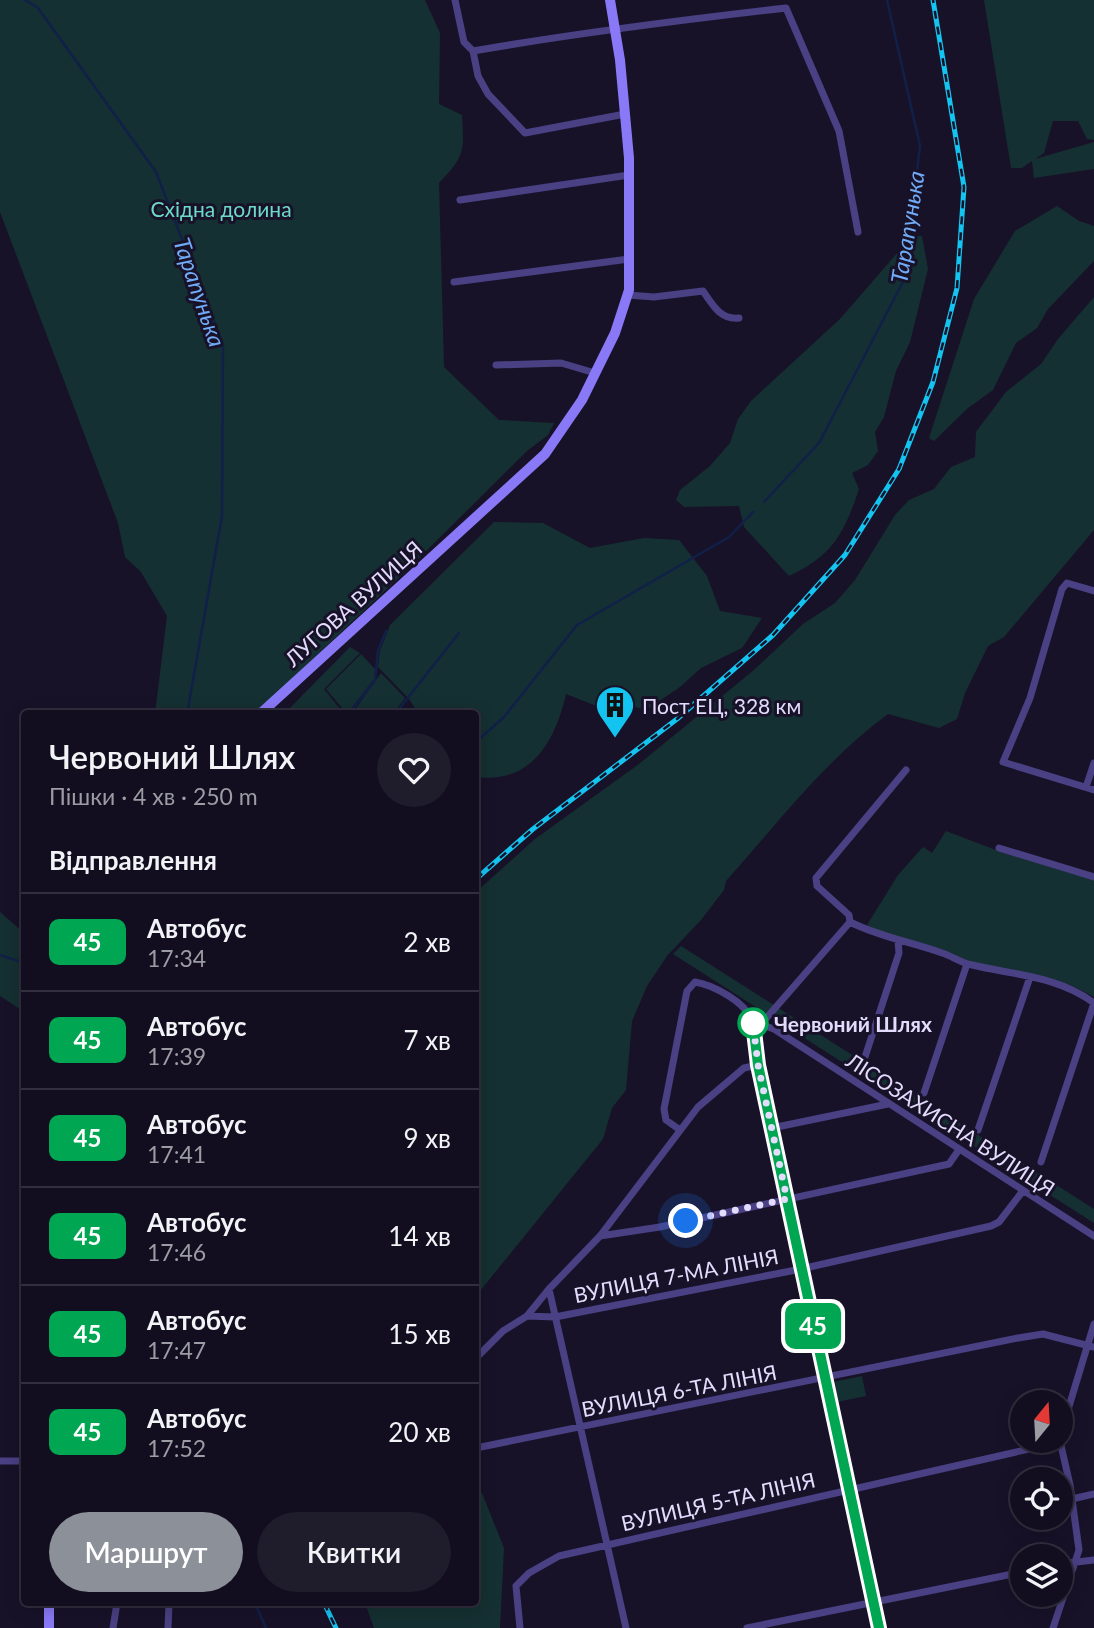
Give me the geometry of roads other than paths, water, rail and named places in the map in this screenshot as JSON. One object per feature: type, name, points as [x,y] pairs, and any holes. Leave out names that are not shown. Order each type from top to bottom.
[{"type":"street","points":[[455,0],[464,42],[473,51],[476,69],[488,94],[525,133],[625,114]]},
{"type":"street","name":"ЛУГОВА ВУЛИЦЯ","points":[[264,710],[545,454],[567,425],[595,373],[625,310],[628,295],[629,175],[625,114],[610,0]]},
{"type":"street","points":[[755,0],[758,12]]},
{"type":"street","points":[[473,51],[615,27],[786,8],[839,131],[859,232]]},
{"type":"street","points":[[460,200],[629,175]]},
{"type":"street","points":[[454,282],[629,259]]},
{"type":"street","points":[[628,295],[654,297],[703,291],[719,312],[729,319],[739,318]]},
{"type":"street","points":[[496,365],[561,363],[595,373]]},
{"type":"street","points":[[1094,591],[1067,583],[1062,589],[1030,698],[1003,762],[1090,789],[1094,763]]},
{"type":"street","points":[[906,770],[816,878],[817,886],[850,918],[898,942],[944,953],[967,964],[1069,986],[1094,1003],[1041,1162]]},
{"type":"street","points":[[999,848],[1094,877]]},
{"type":"street","points":[[850,918],[757,1023],[758,1065],[879,1628]]},
{"type":"street","points":[[865,1057],[898,953],[898,942]]},
{"type":"street","points":[[924,1093],[967,964]]},
{"type":"street","points":[[978,1130],[1030,977]]},
{"type":"street","name":"ЛІСОЗАХИСНА ВУЛИЦЯ","points":[[680,1130],[666,1120],[664,1109],[687,991],[695,982],[706,984],[747,1011],[757,1023],[1094,1236]]},
{"type":"street","points":[[479,1355],[503,1331],[527,1316],[600,1236],[698,1107],[744,1068],[758,1065]]},
{"type":"street","points":[[772,1128],[888,1104]]},
{"type":"street","points":[[600,1236],[660,1227],[949,1164],[958,1151]]},
{"type":"street","name":"ВУЛИЦЯ 7-МА ЛІНІЯ","points":[[527,1316],[555,1317],[801,1269],[991,1226],[999,1222],[1022,1192]]},
{"type":"street","points":[[549,1289],[626,1628]]},
{"type":"street","points":[[1073,1401],[1091,1346],[1094,1324]]},
{"type":"street","name":"ВУЛИЦЯ 6-ТА ЛІНІЯ","points":[[479,1447],[1043,1334],[1091,1346]]},
{"type":"street","name":"ВУЛИЦЯ 5-ТА ЛІНІЯ","points":[[520,1628],[516,1587],[529,1573],[559,1556],[1010,1451]]},
{"type":"street","points":[[0,1461],[21,1461]]},
{"type":"street","points":[[1073,1499],[1094,1494]]},
{"type":"street","points":[[1053,1628],[1079,1550],[1073,1506]]},
{"type":"street","points":[[1073,1562],[1094,1560]]},
{"type":"street","points":[[747,1628],[1010,1574]]},
{"type":"street","points":[[49,1606],[49,1628]]},
{"type":"street","points":[[113,1628],[117,1606]]},
{"type":"street","points":[[168,1628],[169,1606]]},
{"type":"waterway","name":"Тарапунька","points":[[25,0],[38,8],[156,172],[223,345],[222,516],[188,710]]},
{"type":"waterway","name":"Тарапунька","points":[[764,502],[819,443],[904,280],[920,146],[887,0]]},
{"type":"waterway","name":"Тарапунька","points":[[479,739],[504,717],[577,625],[729,537],[753,512]]},
{"type":"waterway","points":[[352,710],[375,680],[378,651],[386,631]]},
{"type":"waterway","points":[[398,710],[459,633]]},
{"type":"waterway","points":[[0,955],[21,962]]},
{"type":"waterway","name":"Тарапунька","points":[[256,1606],[266,1628]]},
{"type":"railway","points":[[479,876],[533,829],[677,719],[773,635],[845,555],[899,469],[933,382],[957,288],[964,187],[933,0]]},
{"type":"railway","points":[[325,1606],[336,1628]]},
{"type":"place","name":"Пост ЕЦ, 328 км","points":[[615,739]]},
{"type":"place","name":"Червоний Шлях","points":[[753,1023]]},
{"type":"park label","name":"Східна долина","points":[[221,208]]}]
